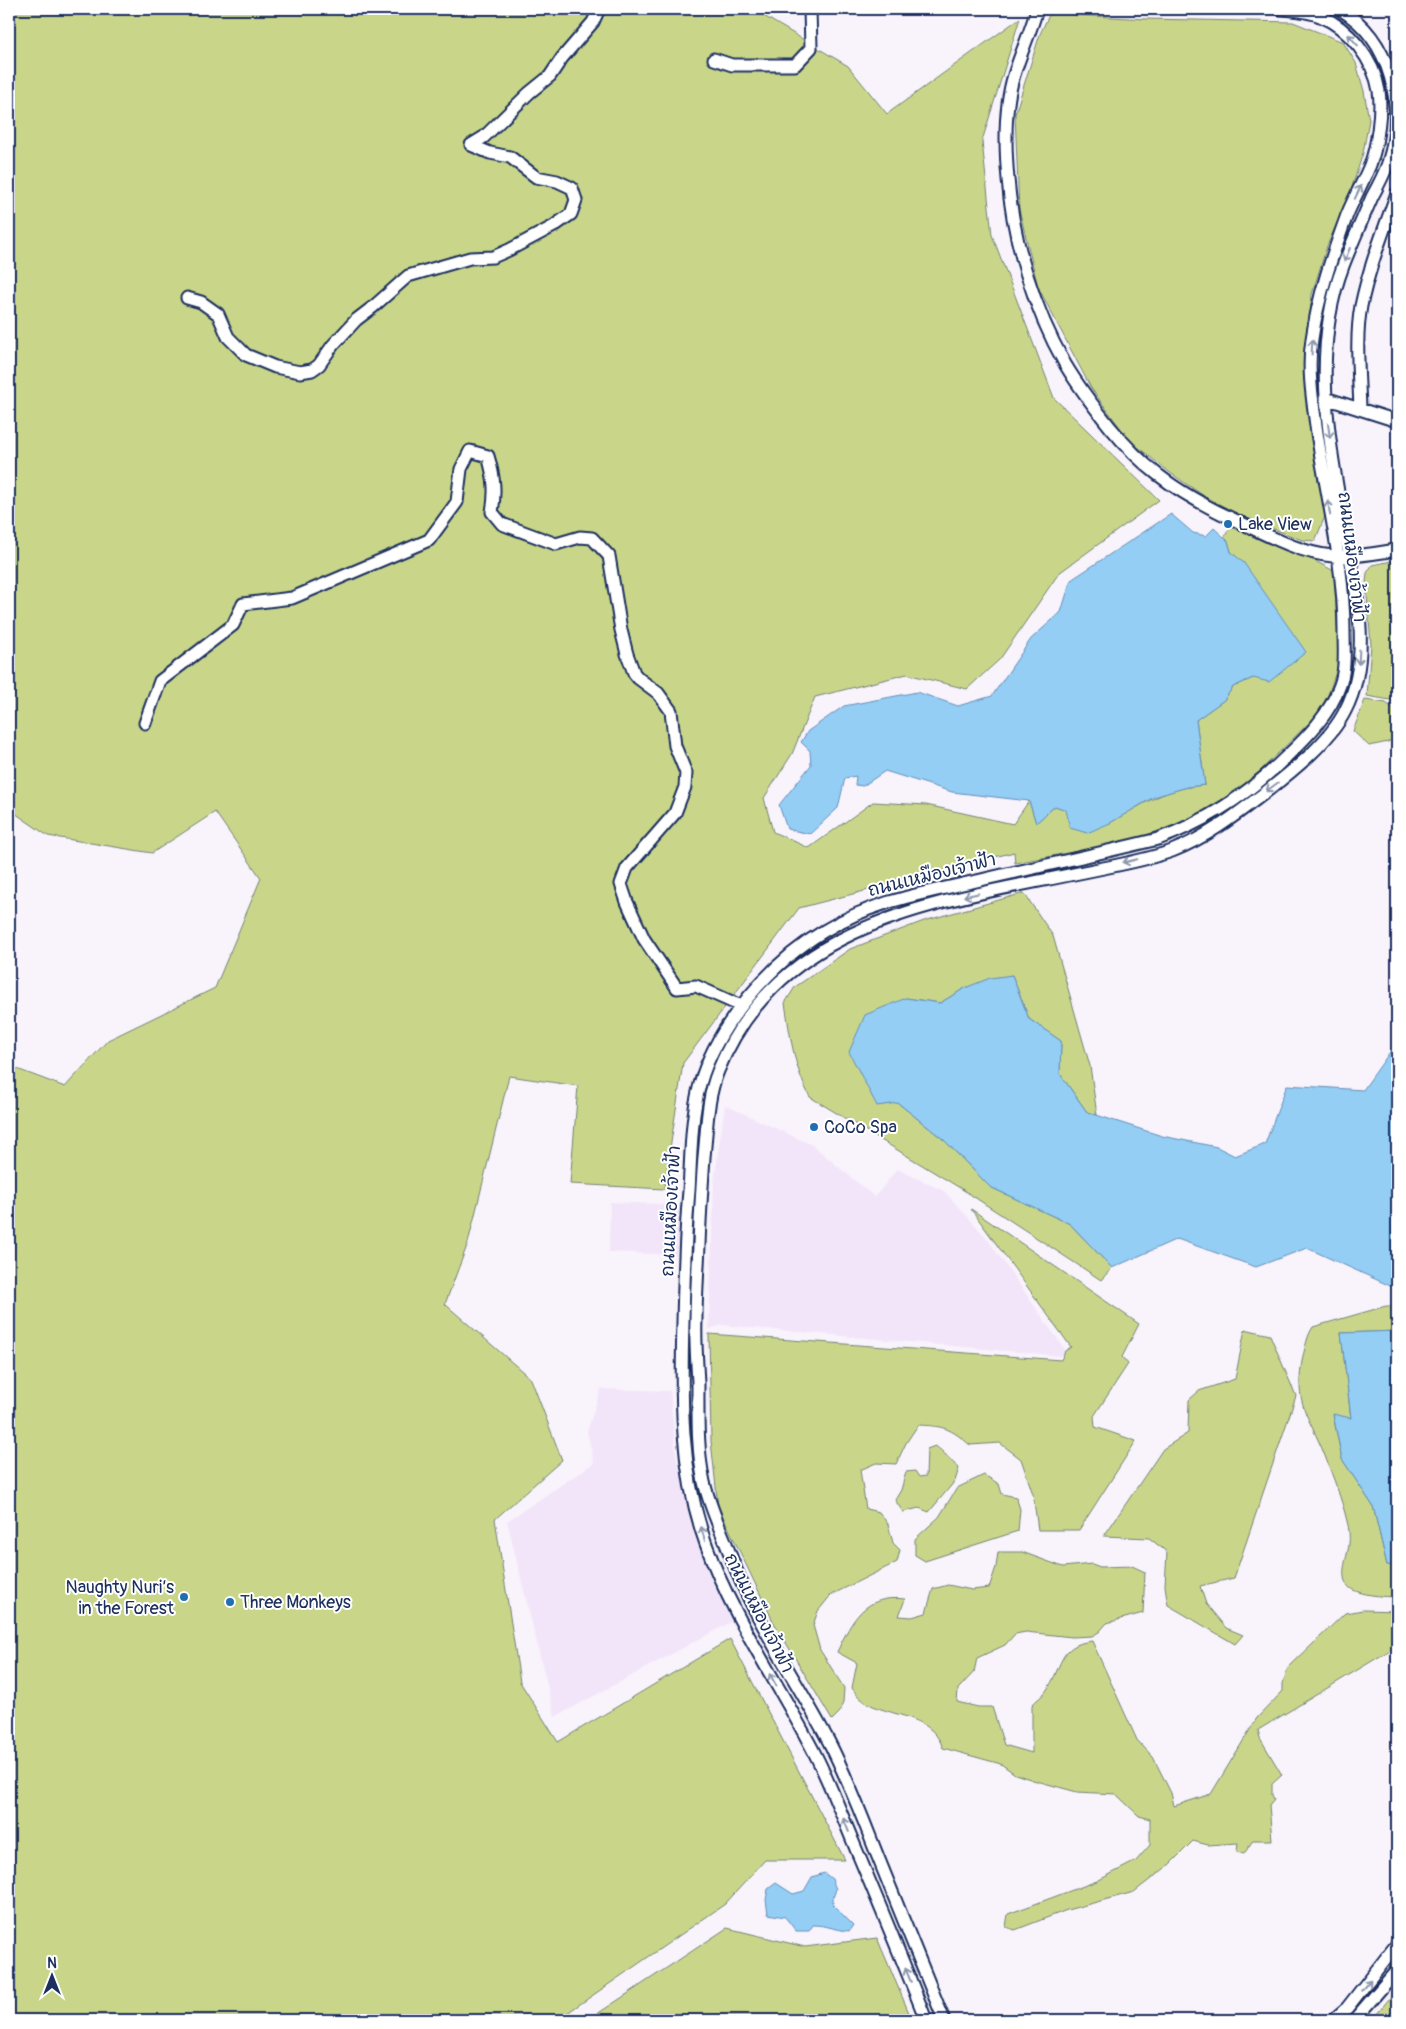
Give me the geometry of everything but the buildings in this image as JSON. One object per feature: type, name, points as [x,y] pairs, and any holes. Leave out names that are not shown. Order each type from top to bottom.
[{"type":"street","points":[[187,298],[201,302],[218,314],[228,337],[246,355],[275,367],[300,372],[312,370],[319,365],[329,350],[356,320],[380,302],[408,276],[470,258],[493,257],[554,226],[571,214],[576,200],[572,188],[557,181],[536,177],[510,157],[490,153],[471,145],[484,137],[529,93],[550,76],[562,58],[593,22],[599,9]]},
{"type":"street","points":[[714,59],[732,65],[795,65],[811,48],[810,9]]},
{"type":"street","points":[[1037,9],[1009,95],[1008,177],[1011,206],[1027,274],[1041,312],[1065,364],[1083,392],[1123,442],[1155,473],[1195,500],[1287,544],[1318,554],[1350,557],[1397,550]]},
{"type":"street","name":"ถนนเหมืองเจ้าฟ้า","points":[[926,2020],[898,1948],[816,1756],[739,1619],[717,1570],[706,1544],[686,1468],[682,1416],[682,1370],[686,1232],[693,1139],[700,1084],[714,1050],[740,1006],[782,961],[821,932],[860,910],[908,895],[1158,839],[1185,829],[1213,814],[1265,777],[1309,735],[1328,711],[1341,684],[1344,656],[1344,606],[1311,388],[1311,342],[1325,274],[1371,162],[1378,126],[1379,92],[1372,70],[1360,48],[1343,29],[1320,16],[1280,9]]},
{"type":"street","name":"ถนนเหมืองเจ้าฟ้า","points":[[944,2020],[857,1805],[831,1746],[746,1591],[710,1504],[702,1475],[697,1419],[696,1325],[707,1120],[716,1075],[729,1049],[751,1014],[776,986],[800,964],[868,926],[906,912],[948,900],[1095,870],[1167,852],[1200,839],[1226,822],[1282,779],[1324,740],[1343,715],[1358,681],[1360,653],[1358,605],[1335,473],[1325,398],[1325,335],[1336,283],[1389,162],[1396,124],[1395,93],[1390,71],[1376,41],[1354,17],[1340,9]]},
{"type":"street","points":[[1360,409],[1358,336],[1361,307],[1376,251],[1397,193]]},
{"type":"street","points":[[1325,398],[1397,421]]},
{"type":"street","points":[[145,723],[160,681],[233,625],[243,604],[292,598],[429,540],[457,502],[461,469],[470,451],[488,456],[493,472],[496,493],[492,512],[502,524],[556,544],[580,537],[592,538],[609,556],[627,654],[638,678],[658,694],[671,711],[676,746],[686,773],[685,787],[674,813],[627,868],[621,884],[644,939],[677,988],[696,986],[740,1006]]},
{"type":"street","points":[[1344,606],[1358,605]]},
{"type":"street","points":[[860,910],[868,926]]},
{"type":"street","points":[[695,1120],[707,1120]]},
{"type":"street","points":[[693,1139],[706,1140]]},
{"type":"street","points":[[686,1468],[702,1462]]},
{"type":"street","points":[[1333,2020],[1347,2008],[1397,1944]]},
{"type":"street","points":[[1354,2020],[1396,1971],[1383,1963]]},
{"type":"shaded area","points":[[725,1105],[812,1145],[875,1197],[897,1169],[944,1191],[986,1237],[1066,1351],[1062,1356],[722,1325],[709,1329],[714,1182]]},
{"type":"shaded area","points":[[610,1202],[680,1205],[677,1255],[609,1252]]},
{"type":"shaded area","points":[[601,1389],[670,1391],[676,1455],[703,1557],[733,1621],[555,1717],[507,1521],[594,1463],[587,1431]]},
{"type":"green space","points":[[9,9],[752,9],[848,66],[887,114],[1020,18],[982,141],[992,235],[1054,398],[1159,500],[1059,573],[1000,659],[967,689],[907,674],[815,697],[792,754],[764,798],[773,832],[809,848],[873,802],[926,805],[1013,824],[1029,801],[1036,823],[1055,806],[1110,823],[1144,803],[1166,793],[1205,785],[1196,720],[1224,700],[1233,687],[1253,678],[1244,563],[1231,552],[1228,541],[1224,538],[1230,527],[1298,552],[1334,571],[1339,663],[1328,695],[1317,715],[1238,790],[1187,821],[1126,842],[1015,863],[1014,852],[799,908],[683,1063],[664,1189],[570,1184],[578,1086],[509,1076],[468,1243],[445,1304],[531,1379],[562,1460],[495,1519],[520,1682],[558,1742],[730,1639],[845,1860],[765,1860],[725,1904],[557,2020],[9,2020],[9,1066],[65,1087],[108,1040],[215,988],[261,878],[215,812],[152,853],[48,836],[9,809]]},
{"type":"green space","points":[[1051,11],[1076,15],[1146,19],[1293,22],[1343,42],[1356,63],[1364,91],[1369,120],[1363,153],[1350,193],[1327,246],[1312,294],[1307,345],[1326,514],[1315,541],[1302,540],[1223,509],[1169,472],[1129,440],[1091,388],[1038,287],[1019,209],[1015,114],[1040,34]]},
{"type":"green space","points":[[1397,560],[1397,636],[1392,648],[1397,672],[1396,701],[1367,696],[1371,645],[1366,583],[1367,573],[1372,565]]},
{"type":"green space","points":[[1365,700],[1386,703],[1397,711],[1397,736],[1388,742],[1369,746],[1353,731]]},
{"type":"green space","points":[[1024,893],[1053,936],[1090,1066],[1097,1115],[1087,1112],[1060,1074],[1061,1041],[1029,1019],[1012,975],[965,988],[940,1003],[906,998],[898,1103],[944,1140],[990,1187],[1070,1224],[1112,1268],[1101,1280],[965,1191],[810,1097],[796,1063],[791,1039],[785,1003],[795,987],[850,949],[924,921]]},
{"type":"green space","points":[[971,1209],[1139,1324],[1122,1357],[1128,1364],[1094,1416],[1095,1427],[1136,1441],[1079,1530],[1038,1530],[1033,1494],[1021,1459],[1000,1443],[970,1445],[946,1429],[918,1425],[906,1443],[896,1464],[876,1463],[860,1470],[866,1509],[879,1512],[888,1524],[893,1543],[900,1550],[897,1562],[831,1595],[818,1611],[813,1625],[820,1650],[844,1688],[840,1712],[832,1720],[773,1621],[718,1506],[711,1441],[709,1334],[1061,1360],[1065,1351],[1071,1347]]},
{"type":"green space","points":[[1386,1306],[1397,1306],[1397,1331],[1341,1333],[1351,1419],[1333,1415],[1342,1459],[1373,1506],[1387,1565],[1397,1566],[1397,1597],[1370,1595],[1356,1591],[1347,1585],[1344,1570],[1349,1541],[1348,1524],[1331,1472],[1304,1409],[1300,1387],[1303,1356],[1313,1327]]},
{"type":"green space","points":[[1245,1329],[1270,1335],[1296,1396],[1234,1578],[1200,1586],[1206,1604],[1226,1628],[1243,1635],[1235,1644],[1168,1605],[1165,1586],[1167,1552],[1149,1538],[1104,1536],[1163,1449],[1188,1433],[1189,1400],[1199,1391],[1235,1379]]},
{"type":"green space","points":[[935,1446],[959,1468],[955,1481],[929,1512],[919,1508],[903,1512],[895,1500],[901,1490],[906,1472],[915,1471],[919,1477],[926,1476],[927,1449]]},
{"type":"green space","points":[[984,1475],[999,1484],[1002,1494],[1016,1497],[1020,1509],[1018,1531],[925,1561],[915,1555],[915,1539],[939,1517],[957,1488]]},
{"type":"green space","points":[[998,1552],[1022,1552],[1063,1567],[1092,1564],[1100,1567],[1132,1566],[1145,1572],[1143,1613],[1107,1623],[1099,1632],[1092,1636],[1072,1637],[1026,1632],[1015,1634],[1005,1645],[977,1658],[974,1672],[958,1689],[957,1702],[978,1707],[992,1707],[1004,1745],[1032,1753],[1032,1705],[1046,1691],[1062,1659],[1072,1647],[1092,1641],[1137,1740],[1153,1757],[1171,1793],[1174,1806],[1211,1794],[1257,1718],[1283,1691],[1283,1683],[1288,1668],[1345,1613],[1363,1610],[1397,1611],[1397,1646],[1258,1730],[1260,1738],[1282,1775],[1272,1784],[1274,1799],[1269,1805],[1272,1840],[1253,1840],[1244,1854],[1237,1852],[1238,1843],[1208,1845],[1193,1841],[1169,1865],[1134,1892],[1067,1910],[1015,1930],[1006,1927],[1008,1914],[1097,1881],[1136,1861],[1150,1845],[1150,1819],[1139,1816],[1116,1794],[1077,1792],[1015,1774],[1001,1764],[943,1748],[937,1736],[927,1727],[917,1721],[868,1704],[859,1697],[852,1688],[857,1663],[837,1652],[854,1620],[869,1605],[891,1599],[905,1599],[899,1616],[912,1617],[926,1613],[933,1589],[948,1585],[972,1590],[989,1588],[996,1567]]},
{"type":"green space","points":[[727,1928],[805,1947],[877,1938],[912,2020],[588,2020]]},
{"type":"green space","points":[[1397,1989],[1397,2020],[1372,2020]]},
{"type":"water","points":[[1171,514],[1193,533],[1206,536],[1214,528],[1228,541],[1231,552],[1244,563],[1306,652],[1269,682],[1253,678],[1233,687],[1224,700],[1196,720],[1205,785],[1187,787],[1154,797],[1110,823],[1087,833],[1070,828],[1066,810],[1055,806],[1036,823],[1029,801],[952,792],[885,771],[863,786],[855,785],[856,776],[845,778],[838,808],[810,834],[787,829],[779,805],[811,765],[810,751],[801,742],[808,731],[844,706],[917,692],[958,706],[992,696],[1031,639],[1061,612],[1071,580]]},
{"type":"water","points":[[1012,975],[1029,1019],[1061,1041],[1060,1074],[1087,1112],[1162,1136],[1217,1147],[1235,1156],[1265,1144],[1287,1085],[1363,1090],[1397,1042],[1397,1289],[1307,1248],[1256,1267],[1177,1239],[1112,1268],[1070,1224],[990,1187],[944,1140],[898,1103],[877,1106],[849,1052],[865,1015],[906,998],[940,1003],[965,988],[990,978]]},
{"type":"water","points":[[1397,1331],[1397,1566],[1387,1565],[1373,1506],[1342,1459],[1333,1414],[1351,1418],[1341,1333]]},
{"type":"water","points":[[824,1873],[832,1879],[836,1889],[833,1905],[853,1925],[849,1931],[813,1925],[809,1931],[796,1931],[785,1917],[768,1914],[766,1900],[768,1889],[776,1883],[793,1894],[804,1891],[812,1877]]},
{"type":"place","name":"Lake View","points":[[1228,524]]},
{"type":"place","name":"CoCo Spa","points":[[814,1127]]},
{"type":"place","name":"Naughty Nuri’s in the Forest","points":[[184,1597]]},
{"type":"place","name":"Three Monkeys","points":[[230,1602]]}]
